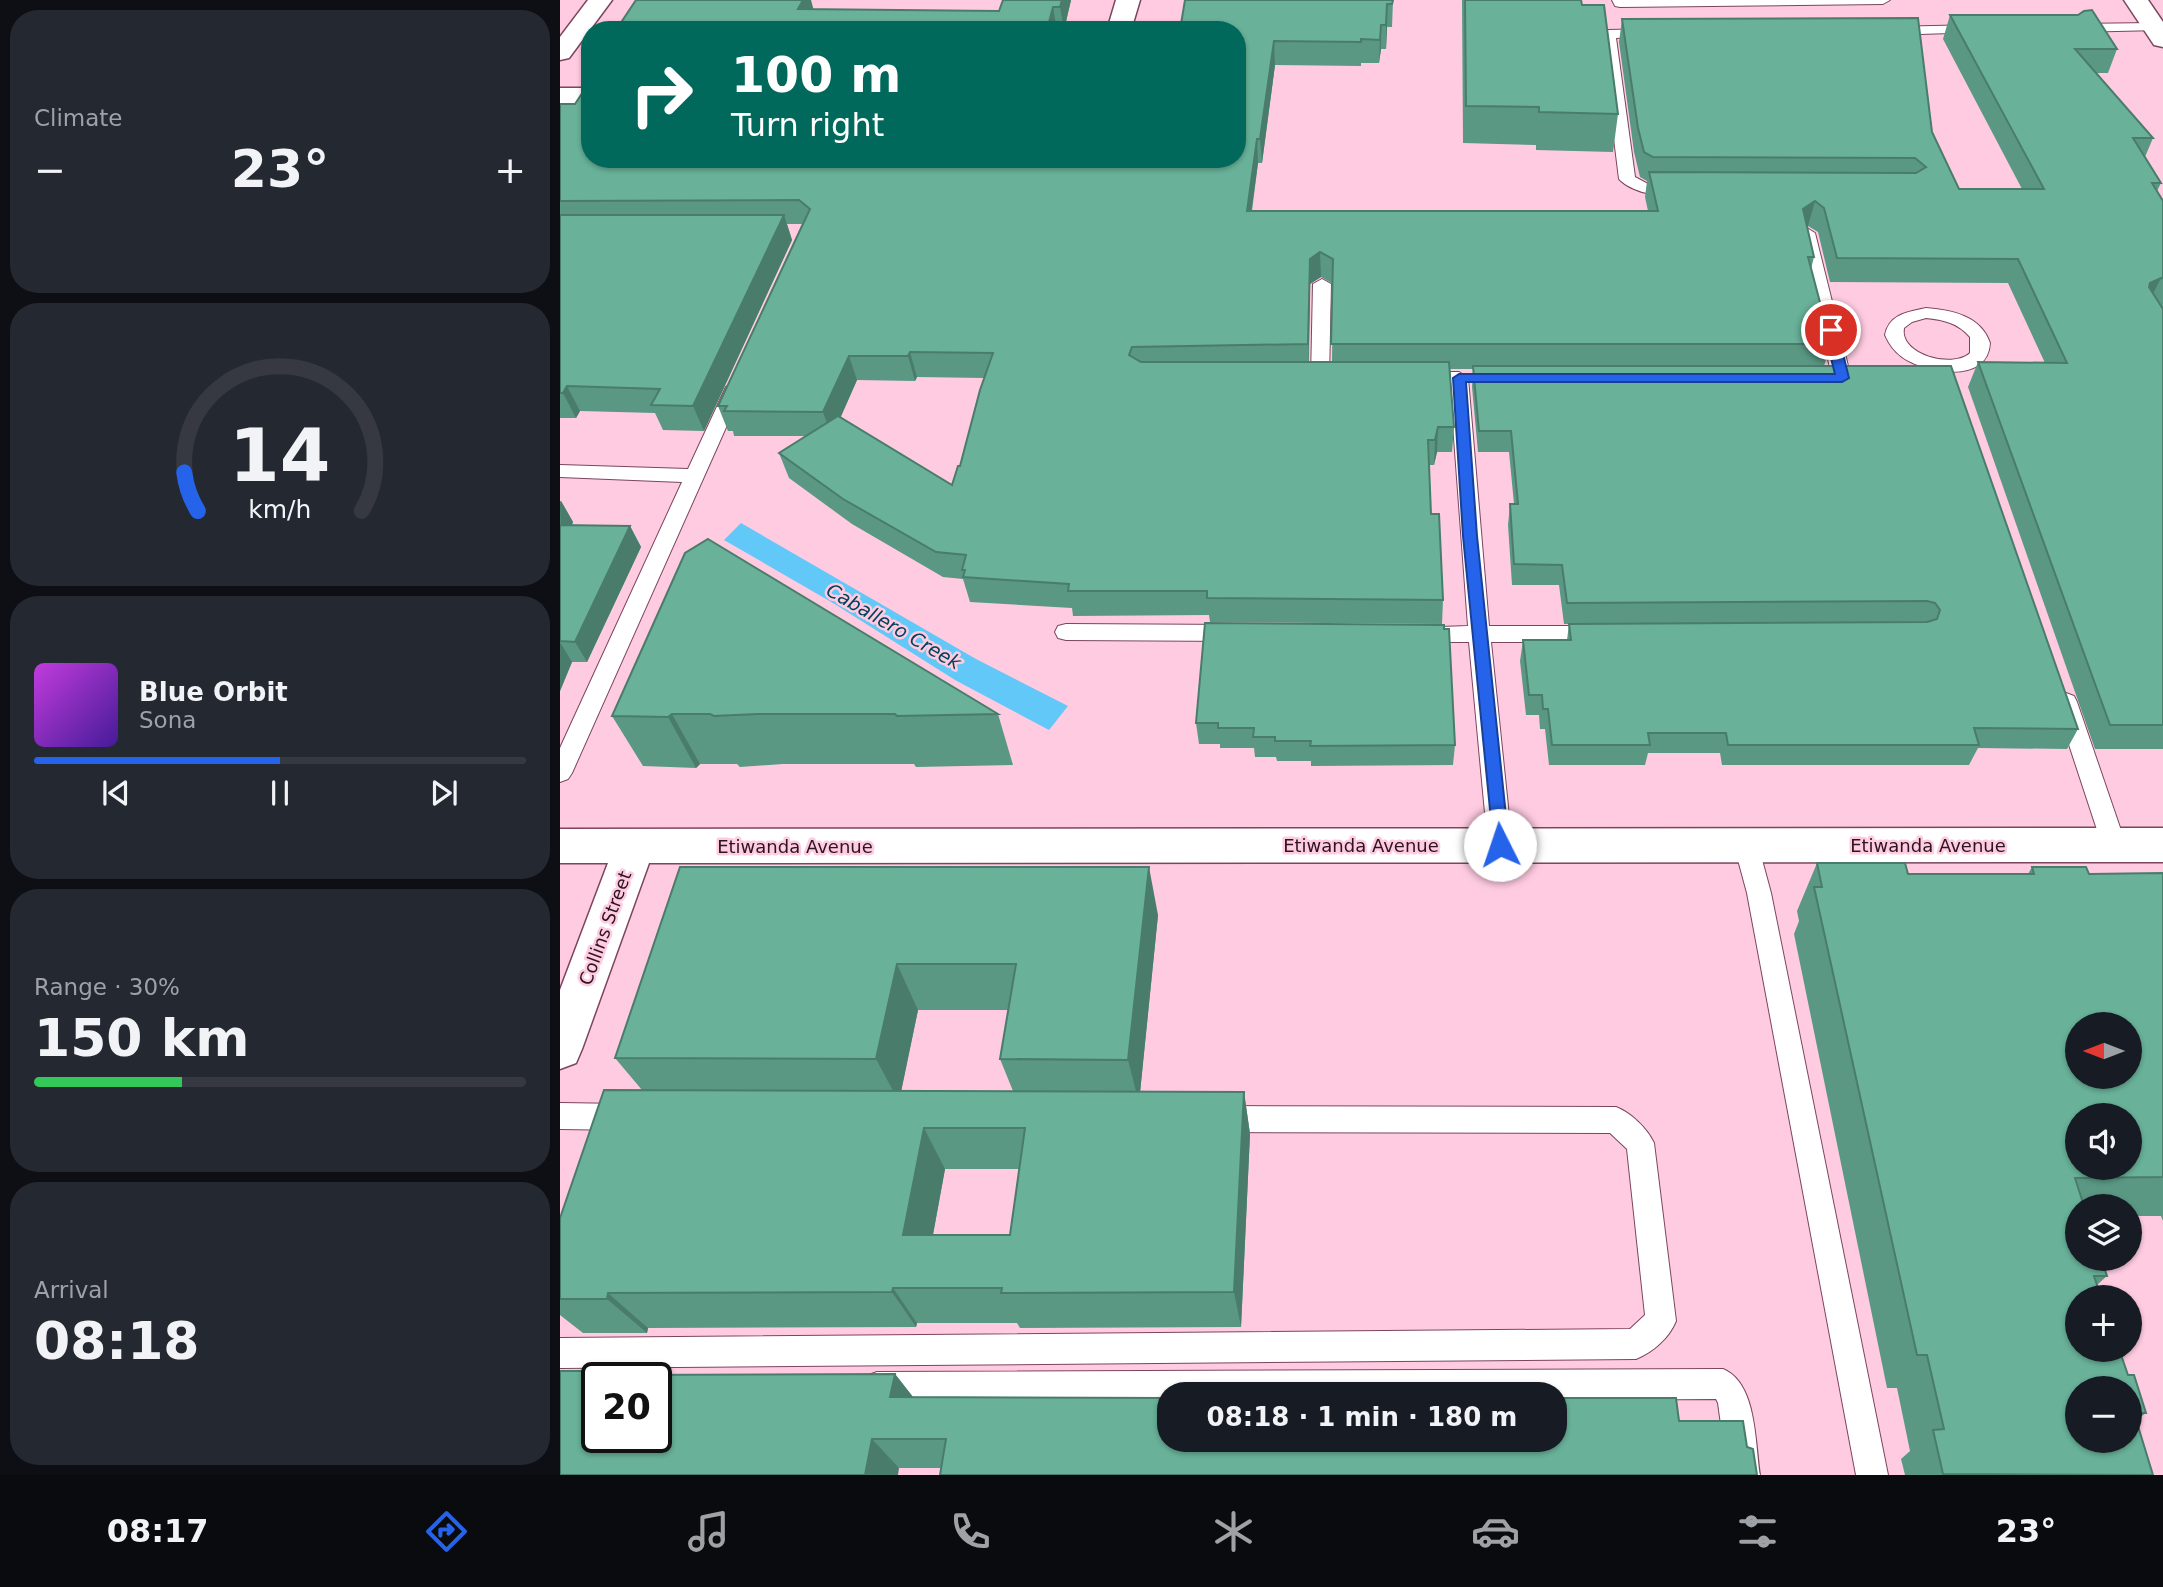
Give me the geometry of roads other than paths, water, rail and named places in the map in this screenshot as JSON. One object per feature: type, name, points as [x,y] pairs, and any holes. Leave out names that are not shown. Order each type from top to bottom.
[{"type":"street","points":[[584,21],[600,0]]},
{"type":"street","points":[[1122,21],[1128,0]]},
{"type":"street","points":[[2136,0],[2159,34]]},
{"type":"street","points":[[560,53],[581,25]]},
{"type":"street","points":[[560,96],[581,96]]},
{"type":"street","name":"Etiwanda Avenue","points":[[560,846],[2163,845]]},
{"type":"street","name":"Collins Street","points":[[560,1049],[635,846]]},
{"type":"lane","points":[[1619,0],[1620,3],[1883,0]]},
{"type":"lane","points":[[1868,31],[1991,29]]},
{"type":"lane","points":[[2059,29],[2159,34]]},
{"type":"lane","points":[[1663,33],[1608,34],[1627,179],[1645,189],[1687,189]]},
{"type":"lane","points":[[1801,378],[1842,378],[1807,233]]},
{"type":"lane","points":[[1320,378],[1322,284]]},
{"type":"lane","points":[[1940,314],[1953,317],[1975,330],[1983,347],[1980,355],[1973,361],[1949,366],[1933,365],[1905,353],[1897,344],[1895,327],[1901,320],[1912,315],[1940,314]]},
{"type":"lane","points":[[1949,366],[1958,393]]},
{"type":"lane","points":[[560,773],[743,372]]},
{"type":"lane","points":[[1404,378],[1466,378],[1480,635],[1500,845]]},
{"type":"lane","points":[[560,471],[694,477]]},
{"type":"lane","points":[[1066,632],[1259,633]]},
{"type":"lane","points":[[1397,634],[1617,634]]},
{"type":"lane","points":[[2059,683],[2114,845]]},
{"type":"lane","points":[[1746,845],[1761,903],[1872,1475]]},
{"type":"lane","points":[[560,1116],[657,1118]]},
{"type":"lane","points":[[560,1353],[1636,1344],[1661,1321],[1640,1143],[1616,1120],[1185,1119]]},
{"type":"lane","points":[[847,1388],[1723,1384],[1733,1397],[1744,1475]]},
{"type":"water","name":"Caballero Creek","points":[[741,523],[976,659],[1068,706],[1049,730],[955,680],[833,603],[724,540]]}]
